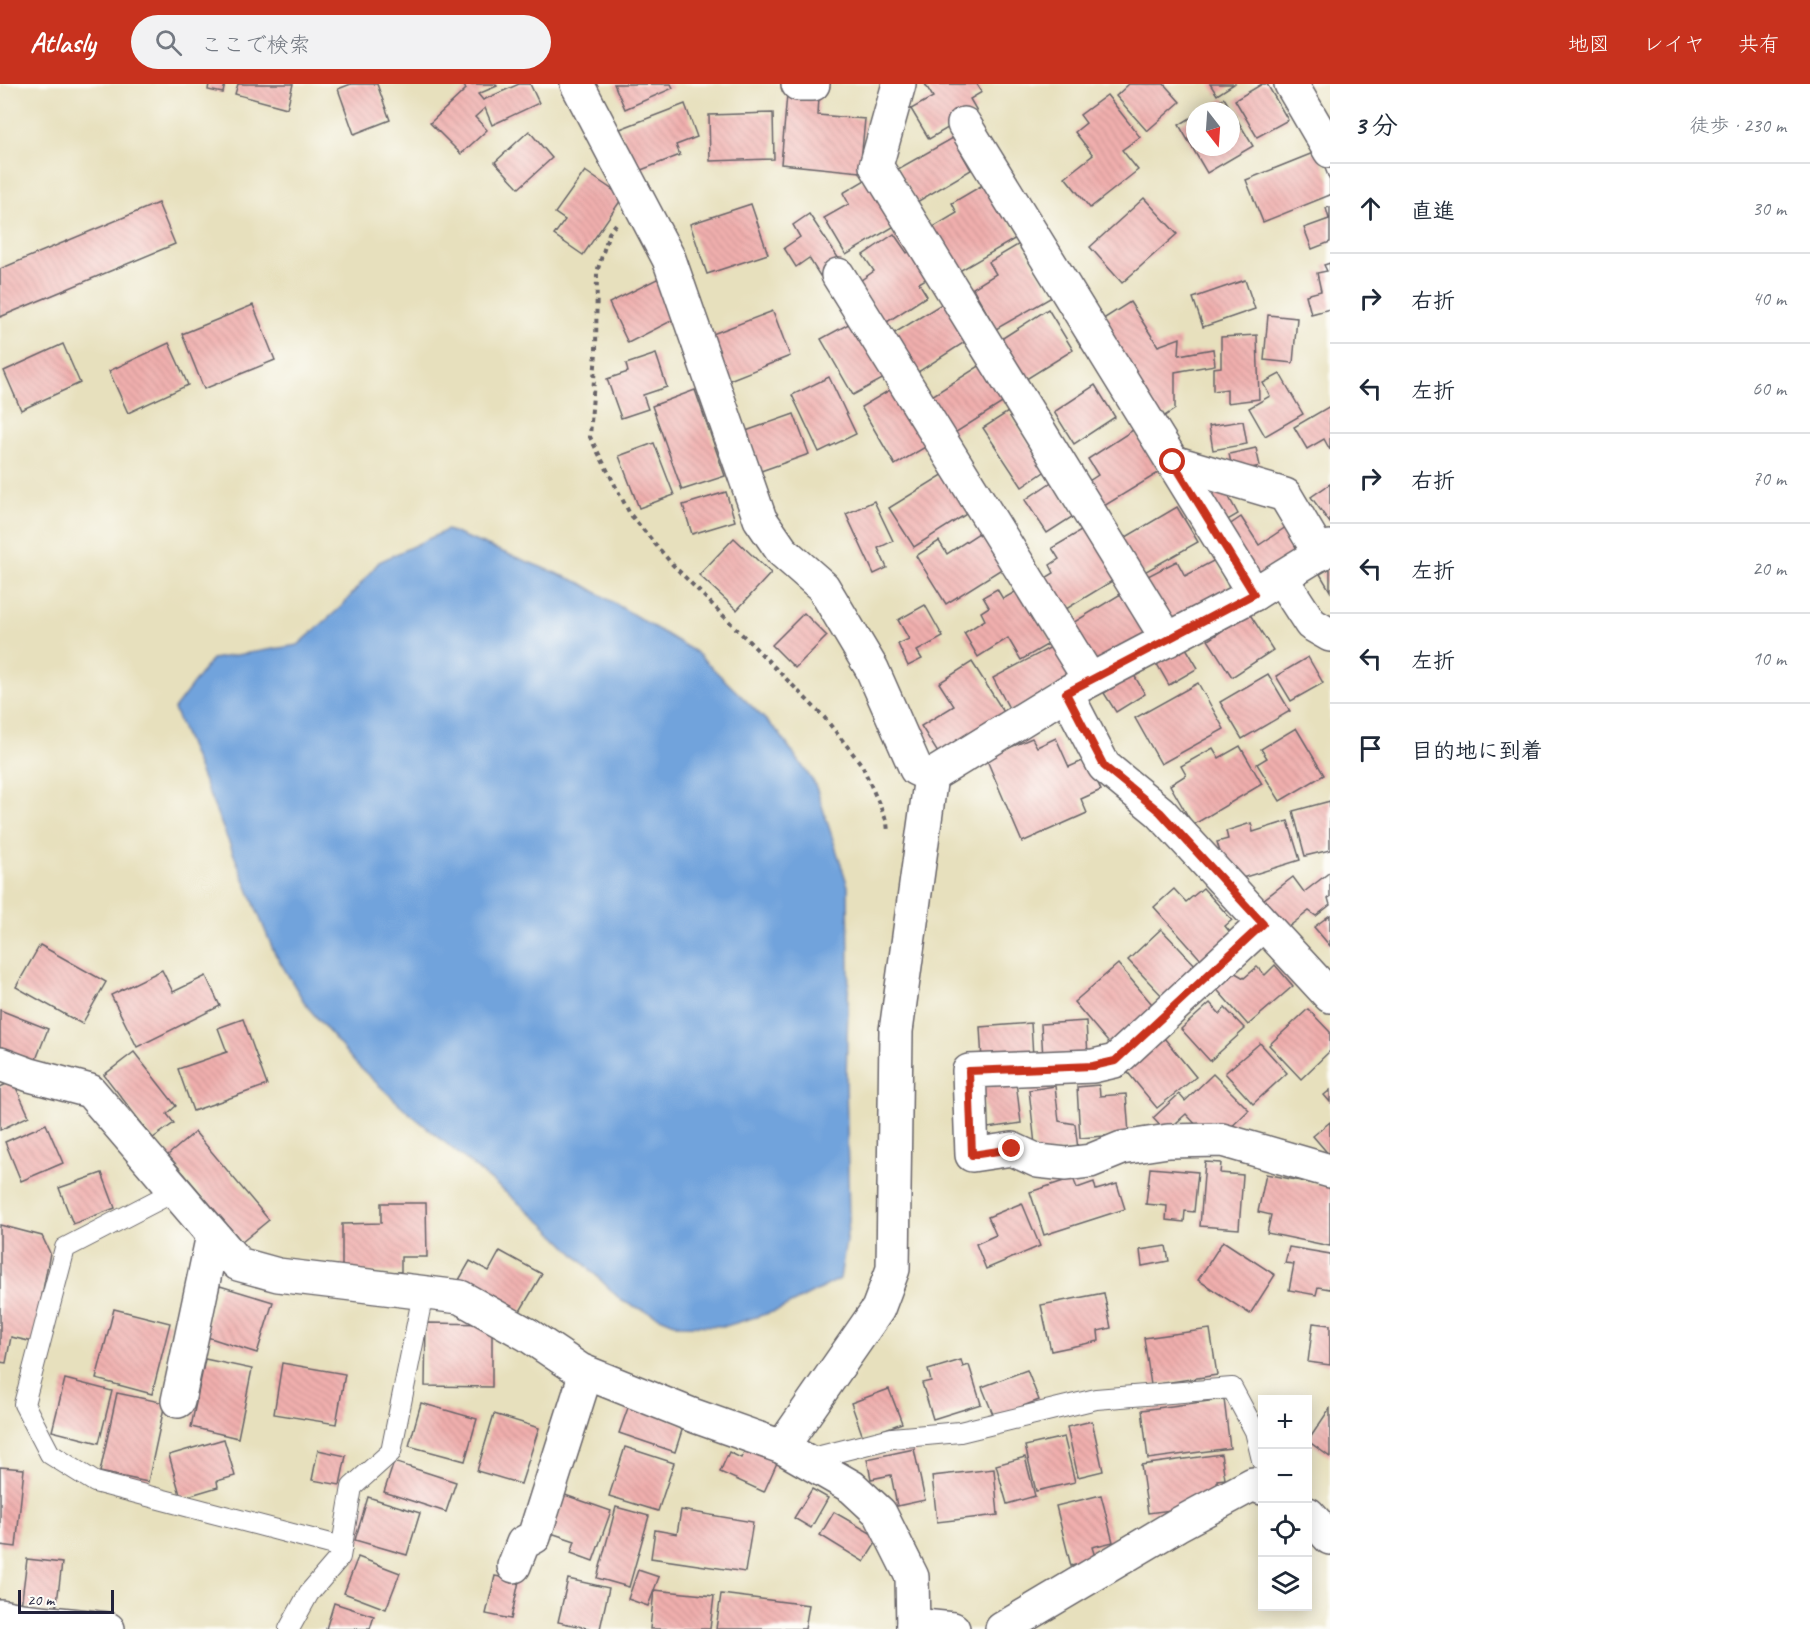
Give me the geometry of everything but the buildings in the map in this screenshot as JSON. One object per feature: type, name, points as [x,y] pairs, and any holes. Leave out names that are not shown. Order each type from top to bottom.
[{"type":"street","points":[[577,84],[669,259],[760,519],[782,551],[823,587],[872,669],[916,769],[931,776]]},
{"type":"street","points":[[798,84],[813,84]]},
{"type":"street","points":[[899,84],[876,166],[1168,639]]},
{"type":"street","points":[[1291,84],[1330,151]]},
{"type":"street","points":[[964,124],[1173,462],[1268,586],[1311,624],[1330,635]]},
{"type":"street","points":[[838,275],[1078,686],[1104,766],[1160,812],[1330,996]]},
{"type":"street","points":[[931,776],[1078,686],[1268,586],[1325,550],[1285,495],[1173,462]]},
{"type":"street","points":[[794,1453],[878,1309],[893,1269],[896,1031],[931,776]]},
{"type":"street","points":[[1263,924],[1115,1061],[1093,1066],[969,1071],[972,1155],[1012,1149],[1038,1161],[1066,1164],[1090,1161],[1122,1148],[1168,1141],[1222,1140],[1330,1171]]},
{"type":"street","points":[[0,1064],[30,1075],[90,1091],[238,1264],[278,1275],[460,1297],[528,1335],[586,1373],[794,1453],[852,1487],[880,1513],[912,1577],[913,1627],[953,1629]]},
{"type":"street","points":[[178,1401],[213,1235]]},
{"type":"street","points":[[514,1566],[523,1543],[534,1538],[586,1373]]},
{"type":"street","points":[[1002,1629],[1187,1520],[1253,1484],[1258,1486]]},
{"type":"street","points":[[1312,1518],[1330,1538]]},
{"type":"street","points":[[0,1616],[108,1629]]},
{"type":"lane","points":[[175,1191],[65,1248],[24,1404],[50,1455],[95,1482],[342,1547]]},
{"type":"lane","points":[[289,1629],[309,1593],[340,1557],[351,1487],[391,1452],[423,1294]]},
{"type":"lane","points":[[794,1453],[892,1438],[960,1432],[1096,1399],[1232,1388],[1255,1431],[1260,1449]]},
{"type":"path","points":[[637,198],[609,233],[597,272],[597,351],[590,437],[630,514],[672,564],[824,717],[862,765],[887,822],[890,843]]},
{"type":"water","points":[[447,530],[581,583],[697,653],[779,733],[815,784],[848,886],[849,967],[846,1080],[849,1221],[840,1279],[779,1310],[726,1326],[679,1325],[622,1301],[544,1224],[408,1112],[356,1064],[306,1005],[274,952],[174,709],[212,659],[298,645],[341,607],[379,562]]},
{"type":"route","points":[[1012,1149],[972,1155],[969,1071],[1093,1066],[1115,1061],[1263,924],[1160,812],[1104,766],[1066,693],[1254,594],[1173,462]]}]
